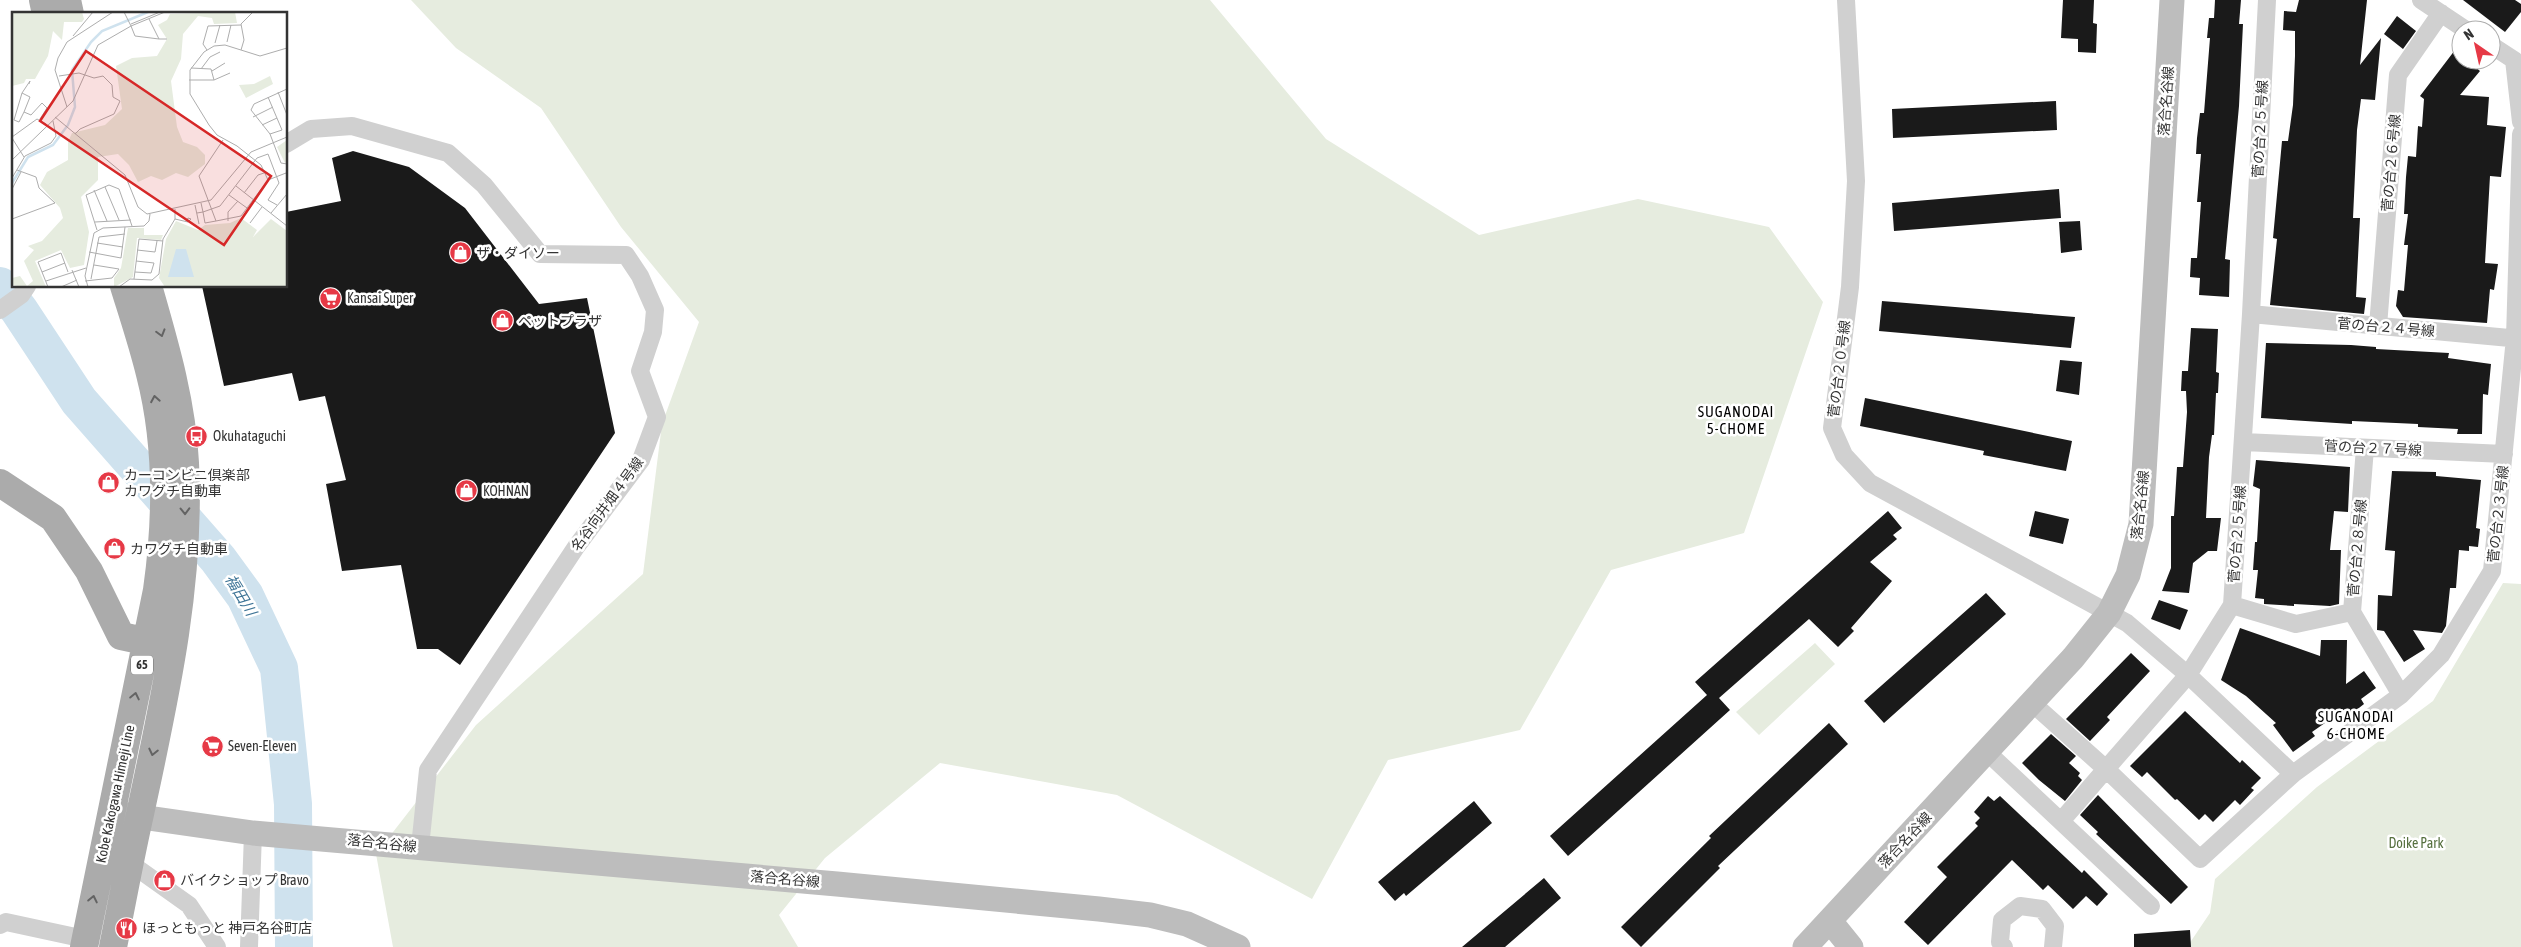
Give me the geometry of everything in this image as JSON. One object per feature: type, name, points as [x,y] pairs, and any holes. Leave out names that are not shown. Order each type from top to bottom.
[{"type":"main road","name":"Kobe Kakogawa Himeji Line","points":[[84,943],[157,590],[164,516],[161,448],[150,375],[125,288]]},
{"type":"main road","name":"Kobe Kakogawa Himeji Line","points":[[113,947],[174,648],[181,600],[186,524],[185,462],[172,370],[149,288]]},
{"type":"main road","name":"65","points":[[0,483],[53,518],[89,571],[121,636],[146,640],[174,648]]},
{"type":"street","name":"菅の台２０号線","points":[[1846,0],[1856,181],[1850,287],[1832,428],[1844,455],[1870,483],[2109,613]]},
{"type":"street","name":"落合名谷線","points":[[1805,947],[2074,658],[2109,613],[2128,575],[2141,524],[2172,0]]},
{"type":"street","name":"菅の台２５号線","points":[[2062,820],[2188,675],[2232,605],[2251,314],[2267,0]]},
{"type":"street","points":[[2421,0],[2451,20]]},
{"type":"street","name":"菅の台２６号線","points":[[2378,326],[2398,75],[2441,13]]},
{"type":"street","points":[[2501,49],[2518,55],[2521,122]]},
{"type":"street","name":"名谷向井畑４号線","points":[[288,143],[311,129],[352,126],[448,153],[484,185],[540,254],[626,255],[640,276],[655,310],[653,332],[640,371],[657,417],[641,460],[576,547],[428,770],[420,847]]},
{"type":"street","name":"菅の台２３号線","points":[[2292,774],[2401,695],[2441,655],[2492,572],[2518,339],[2521,134]]},
{"type":"street","points":[[0,310],[24,290]]},
{"type":"street","name":"菅の台２４号線","points":[[2251,314],[2518,339]]},
{"type":"street","name":"菅の台２７号線","points":[[2243,442],[2504,454]]},
{"type":"street","name":"菅の台２８号線","points":[[2365,448],[2352,612],[2401,695]]},
{"type":"street","points":[[2232,605],[2296,624],[2352,612]]},
{"type":"street","points":[[2032,703],[2106,768],[2200,859],[2292,774],[2188,675],[2127,623],[2109,613]]},
{"type":"street","points":[[1987,752],[2152,906]]},
{"type":"street","name":"落合名谷線","points":[[111,813],[254,833],[837,884],[1133,913],[1187,924],[1238,947]]},
{"type":"street","points":[[249,947],[254,833]]},
{"type":"street","points":[[130,863],[190,905],[218,947]]},
{"type":"street","points":[[2004,947],[2000,942],[2002,920],[2020,906],[2042,909],[2055,926],[2053,947]]},
{"type":"street","points":[[1830,921],[1850,947]]},
{"type":"street","points":[[0,925],[6,922],[84,943]]},
{"type":"green space","points":[[411,0],[1210,0],[1326,139],[1479,235],[1638,199],[1769,227],[1823,302],[1744,533],[1611,570],[1520,730],[1388,760],[1312,899],[1117,795],[940,763],[825,858],[779,915],[798,947],[393,947],[376,854],[476,725],[643,574],[662,424],[699,322],[621,227],[541,108],[456,48]]},
{"type":"green space","name":"Doike Park","points":[[2503,583],[2521,584],[2521,947],[2187,947],[2210,913],[2215,879],[2317,787],[2433,701]]},
{"type":"green space","points":[[1815,643],[1835,664],[1759,735],[1736,712]]},
{"type":"building","points":[[2063,0],[2094,0],[2093,23],[2097,24],[2096,53],[2078,52],[2078,39],[2061,38]]},
{"type":"building","points":[[2215,0],[2241,0],[2239,24],[2243,24],[2239,106],[2225,259],[2230,260],[2229,297],[2199,295],[2200,278],[2190,277],[2191,258],[2197,258],[2201,202],[2197,202],[2201,154],[2196,154],[2197,138],[2200,113],[2204,113],[2210,38],[2207,38],[2209,18],[2214,18]]},
{"type":"building","points":[[2299,0],[2367,0],[2360,65],[2381,38],[2375,100],[2361,99],[2357,130],[2353,218],[2360,218],[2356,297],[2366,298],[2364,314],[2270,305],[2277,239],[2273,238],[2282,141],[2288,141],[2293,105],[2295,31],[2283,30],[2284,11],[2296,12]]},
{"type":"building","points":[[2463,0],[2515,0],[2521,4],[2521,12],[2505,32],[2501,29],[2501,20],[2489,20]]},
{"type":"building","points":[[2397,16],[2416,31],[2403,49],[2384,34]]},
{"type":"building","points":[[2451,55],[2451,70],[2480,71],[2460,95],[2489,97],[2487,125],[2506,127],[2501,177],[2490,176],[2485,263],[2498,264],[2494,290],[2490,289],[2487,323],[2403,317],[2396,306],[2398,290],[2404,291],[2408,245],[2404,245],[2408,214],[2404,214],[2406,177],[2408,156],[2416,157],[2418,126],[2422,127],[2424,99],[2420,96]]},
{"type":"building","points":[[2056,101],[2057,130],[1893,138],[1892,109]]},
{"type":"building","points":[[353,151],[409,167],[465,208],[539,304],[587,298],[615,433],[460,665],[438,649],[417,649],[401,565],[342,571],[326,484],[346,480],[325,396],[299,401],[292,373],[224,386],[202,288],[288,288],[288,212],[341,201],[332,158]]},
{"type":"building","points":[[2059,189],[2061,218],[1894,231],[1892,203]]},
{"type":"building","points":[[2080,221],[2082,250],[2061,253],[2059,222]]},
{"type":"building","points":[[1882,301],[2075,317],[2071,348],[1879,331]]},
{"type":"building","points":[[2191,328],[2218,329],[2216,372],[2219,373],[2218,393],[2216,393],[2214,435],[2212,435],[2209,457],[2206,518],[2221,518],[2217,551],[2208,551],[2193,563],[2189,593],[2162,591],[2171,568],[2171,516],[2174,516],[2177,467],[2183,467],[2187,412],[2186,391],[2181,391],[2182,371],[2188,371]]},
{"type":"building","points":[[2266,343],[2351,345],[2376,347],[2376,349],[2449,353],[2448,358],[2491,364],[2488,395],[2483,394],[2482,434],[2457,434],[2458,429],[2418,427],[2418,424],[2352,421],[2352,424],[2261,418]]},
{"type":"building","points":[[2060,360],[2082,362],[2079,395],[2056,391]]},
{"type":"building","points":[[1865,398],[2072,441],[2066,471],[1983,455],[1984,451],[1860,426]]},
{"type":"building","points":[[2256,460],[2350,467],[2348,512],[2334,511],[2330,550],[2341,550],[2339,604],[2330,606],[2294,604],[2294,606],[2264,604],[2264,599],[2255,598],[2258,570],[2253,570],[2255,542],[2257,542],[2260,489],[2253,486]]},
{"type":"building","points":[[2392,471],[2436,472],[2436,476],[2481,480],[2476,528],[2480,529],[2478,547],[2469,546],[2469,551],[2459,550],[2456,588],[2450,588],[2446,626],[2442,633],[2413,630],[2425,649],[2404,662],[2384,631],[2377,630],[2378,595],[2392,596],[2395,551],[2385,550]]},
{"type":"building","points":[[1888,511],[1902,528],[1893,535],[1897,539],[1870,562],[1892,581],[1851,628],[1854,631],[1838,647],[1809,619],[1719,698],[1730,710],[1568,856],[1550,836],[1707,695],[1695,682]]},
{"type":"building","points":[[2035,511],[2069,519],[2063,544],[2029,536]]},
{"type":"building","points":[[1986,593],[2006,614],[1884,723],[1864,701]]},
{"type":"building","points":[[2159,600],[2188,610],[2180,630],[2151,619]]},
{"type":"building","points":[[2240,628],[2320,656],[2321,640],[2347,640],[2346,684],[2364,671],[2376,688],[2361,699],[2364,704],[2350,715],[2345,709],[2312,732],[2315,736],[2293,752],[2273,725],[2276,723],[2246,696],[2221,680]]},
{"type":"building","points":[[2131,653],[2150,671],[2107,717],[2110,720],[2090,741],[2066,719]]},
{"type":"building","points":[[2185,711],[2240,763],[2242,760],[2261,778],[2251,788],[2254,790],[2240,805],[2235,800],[2213,822],[2205,814],[2199,820],[2177,799],[2175,800],[2147,772],[2142,777],[2130,766]]},
{"type":"building","points":[[1829,723],[1848,744],[1718,866],[1720,868],[1641,947],[1621,927],[1711,838],[1709,836]]},
{"type":"building","points":[[2051,734],[2076,756],[2069,763],[2080,773],[2078,776],[2082,780],[2065,801],[2022,763]]},
{"type":"building","points":[[2098,795],[2188,887],[2171,904],[2096,834],[2098,832],[2080,815]]},
{"type":"building","points":[[1988,796],[1994,801],[2000,796],[2082,873],[2084,870],[2108,894],[2097,906],[2086,896],[2073,909],[2048,885],[2043,890],[2012,860],[1928,945],[1904,922],[1947,877],[1937,867],[1978,826],[1975,823],[1980,818],[1974,812]]},
{"type":"building","points":[[1474,801],[1492,823],[1406,896],[1404,893],[1395,901],[1378,882]]},
{"type":"building","points":[[1544,878],[1561,898],[1505,947],[1462,947]]},
{"type":"building","points":[[2190,930],[2191,947],[2134,947],[2134,934]]},
{"type":"waterway","name":"福田川","points":[[0,286],[19,310],[79,401],[218,559],[245,596],[279,668],[293,804],[294,947]]},
{"type":"place","name":"ザ・ダイソー","points":[[460,253]]},
{"type":"place","name":"Kansai Super","points":[[331,298]]},
{"type":"place","name":"ペットプラザ","points":[[502,321]]},
{"type":"place","name":"Okuhataguchi","points":[[197,436]]},
{"type":"place","name":"カーコンビニ倶楽部 カワグチ自動車","points":[[108,483]]},
{"type":"place","name":"KOHNAN","points":[[467,491]]},
{"type":"place","name":"カワグチ自動車","points":[[114,549]]},
{"type":"place","name":"Seven-Eleven","points":[[212,746]]},
{"type":"place","name":"バイクショップ Bravo","points":[[164,880]]},
{"type":"place","name":"ほっともっと 神戸名谷町店","points":[[126,928]]},
{"type":"district","name":"SUGANODAI 5-CHOME","points":[[1736,420]]},
{"type":"district","name":"SUGANODAI 6-CHOME","points":[[2356,724]]}]
